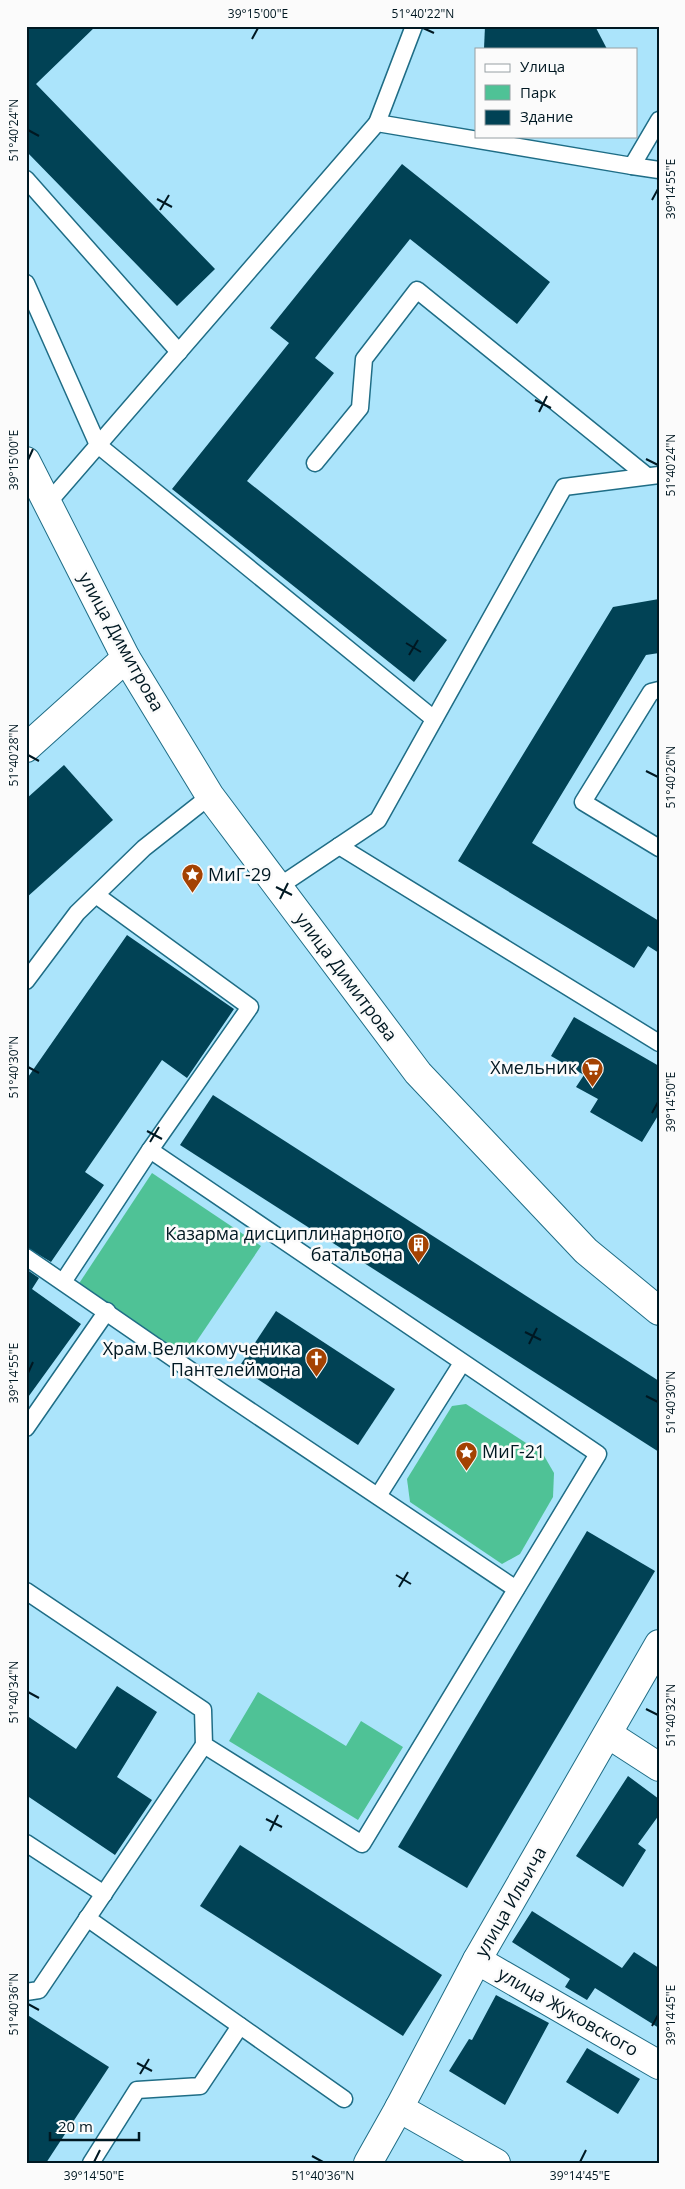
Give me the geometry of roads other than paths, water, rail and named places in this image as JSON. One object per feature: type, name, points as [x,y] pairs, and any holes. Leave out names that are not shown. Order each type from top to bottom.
[{"type":"street","name":"улица Димитрова","points":[[26,461],[126,658],[210,796],[418,1073],[586,1252],[659,1311]]},
{"type":"street","points":[[26,748],[126,658]]},
{"type":"street","name":"улица Ильича","points":[[368,2163],[477,1960],[659,1644]]},
{"type":"street","points":[[608,1734],[659,1767]]},
{"type":"street","name":"улица Жуковского","points":[[477,1960],[659,2065]]},
{"type":"street","points":[[399,2108],[496,2163]]},
{"type":"lane","points":[[48,504],[377,122],[414,26]]},
{"type":"lane","points":[[632,166],[659,120]]},
{"type":"lane","points":[[377,122],[659,170]]},
{"type":"lane","points":[[26,179],[179,352]]},
{"type":"lane","points":[[26,283],[98,445],[434,719]]},
{"type":"lane","points":[[315,463],[360,408],[364,359],[417,290],[653,475]]},
{"type":"lane","points":[[278,887],[378,820],[564,487],[653,475]]},
{"type":"lane","points":[[659,690],[651,692],[583,802],[659,848]]},
{"type":"lane","points":[[26,981],[78,913],[144,848],[210,796]]},
{"type":"lane","points":[[339,846],[659,1043]]},
{"type":"lane","points":[[63,1282],[150,1150],[250,1007],[96,895]]},
{"type":"lane","points":[[150,1150],[598,1454],[362,1844],[204,1745]]},
{"type":"lane","points":[[26,1256],[222,1392],[516,1589]]},
{"type":"lane","points":[[26,1428],[107,1311]]},
{"type":"lane","points":[[378,1496],[462,1363]]},
{"type":"lane","points":[[26,1591],[203,1710],[204,1745],[39,1990],[26,1992]]},
{"type":"lane","points":[[26,1843],[104,1894]]},
{"type":"lane","points":[[87,1918],[344,2099]]},
{"type":"lane","points":[[91,2163],[137,2090],[200,2086],[240,2026]]},
{"type":"place","name":"МиГ-29","points":[[192,894]]},
{"type":"place","name":"Хмельник","points":[[593,1087]]},
{"type":"place","name":"Казарма дисциплинарного батальона","points":[[419,1263]]},
{"type":"place","name":"Храм Великомученика Пантелеймона","points":[[317,1378]]},
{"type":"place","name":"МиГ-21","points":[[466,1471]]}]
